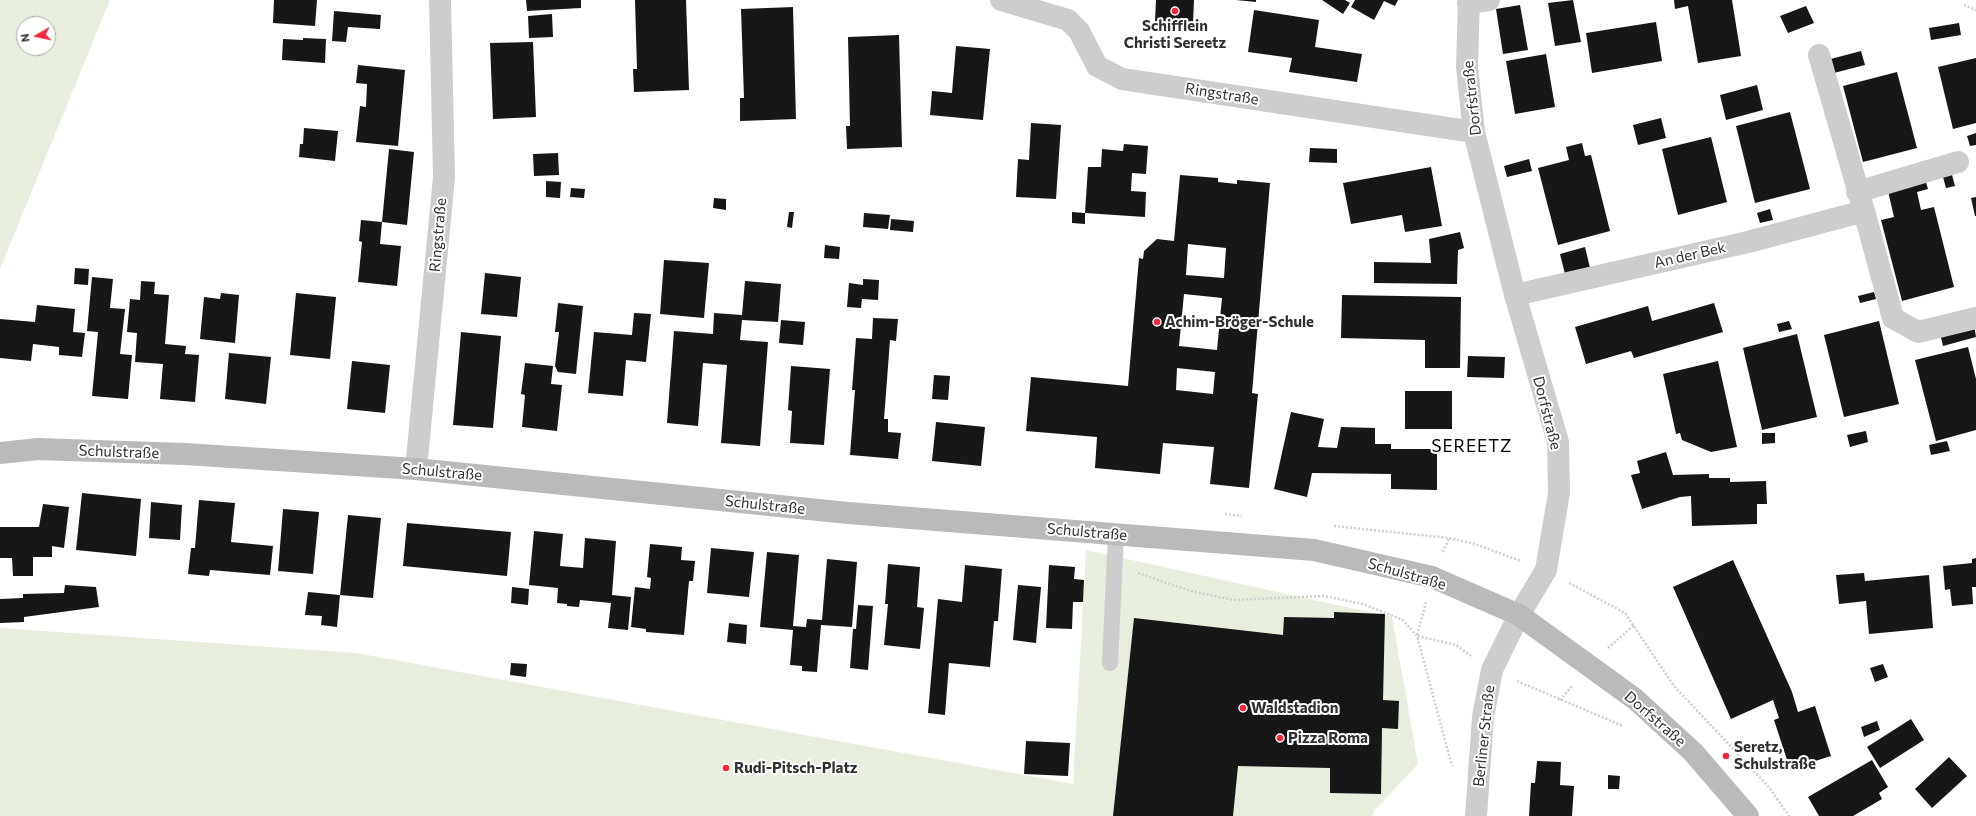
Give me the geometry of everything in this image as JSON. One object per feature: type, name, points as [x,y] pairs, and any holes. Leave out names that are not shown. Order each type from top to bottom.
[{"type":"main road","name":"Schulstraße","points":[[0,453],[38,449],[162,453],[416,469],[848,513],[1314,550],[1432,577],[1519,615]]},
{"type":"main road","name":"Dorfstraße","points":[[1519,615],[1635,699],[1693,752],[1748,816]]},
{"type":"street","name":"Ringstraße","points":[[416,469],[444,177],[440,0]]},
{"type":"street","name":"Ringstraße","points":[[1001,0],[1068,20],[1079,31],[1097,66],[1122,79],[1474,132]]},
{"type":"street","name":"Dorfstraße","points":[[1475,1],[1467,67],[1474,132],[1515,295],[1558,442],[1559,493],[1546,570],[1519,615]]},
{"type":"street","points":[[1819,55],[1893,318],[1918,332],[1976,318]]},
{"type":"street","name":"An der Bek","points":[[1515,295],[1748,242],[1861,201],[1958,162]]},
{"type":"street","name":"Berliner Straße","points":[[1476,816],[1483,717],[1492,670],[1519,615]]},
{"type":"lane","points":[[1110,663],[1116,534]]},
{"type":"path","points":[[1964,5],[1976,10]]},
{"type":"path","points":[[1417,636],[1432,577],[1449,538],[1475,544],[1546,570],[1625,614],[1674,686],[1768,786],[1789,816]]},
{"type":"path","points":[[1114,560],[1139,574],[1191,591],[1233,600],[1324,596],[1363,604],[1403,620],[1417,636],[1453,772]]},
{"type":"path","points":[[1417,636],[1456,645],[1492,670],[1630,729]]},
{"type":"green space","points":[[0,0],[110,0],[0,269]]},
{"type":"green space","name":"Waldstadion","points":[[1086,550],[1392,617],[1418,764],[1374,811],[1373,816],[0,816],[0,628],[356,653],[1073,784]]},
{"type":"building","points":[[274,0],[317,0],[315,26],[273,23]]},
{"type":"building","points":[[526,0],[581,0],[581,8],[527,11]]},
{"type":"building","points":[[635,0],[686,0],[689,90],[634,92],[633,69],[637,69]]},
{"type":"building","name":"Schifflein Christi Sereetz","points":[[1156,0],[1194,0],[1193,24],[1155,21]]},
{"type":"building","name":"Schifflein Christi Sereetz","points":[[1236,0],[1256,0],[1256,2]]},
{"type":"building","points":[[1322,0],[1345,0],[1350,3],[1343,14]]},
{"type":"building","points":[[1355,0],[1398,0],[1395,6],[1384,1],[1374,20],[1351,7]]},
{"type":"building","points":[[1573,0],[1581,42],[1555,46],[1548,3]]},
{"type":"building","points":[[1674,0],[1732,0],[1741,56],[1698,63],[1688,6],[1675,9]]},
{"type":"building","points":[[1520,5],[1528,50],[1503,54],[1496,9]]},
{"type":"building","points":[[1806,6],[1814,23],[1788,33],[1780,16]]},
{"type":"building","points":[[793,7],[796,119],[740,121],[740,98],[744,98],[741,9]]},
{"type":"building","points":[[1254,10],[1319,20],[1315,47],[1362,54],[1357,82],[1289,72],[1292,58],[1248,52]]},
{"type":"building","points":[[334,11],[381,15],[380,29],[348,27],[346,42],[332,41]]},
{"type":"building","points":[[552,14],[553,37],[529,38],[528,16]]},
{"type":"building","points":[[1656,22],[1662,61],[1592,73],[1586,33]]},
{"type":"building","points":[[1959,23],[1961,35],[1931,40],[1929,28]]},
{"type":"building","points":[[899,35],[902,147],[847,149],[846,126],[850,126],[848,37]]},
{"type":"building","points":[[303,38],[326,39],[325,63],[282,60],[283,39],[303,40]]},
{"type":"building","points":[[533,42],[536,117],[493,119],[490,43]]},
{"type":"building","points":[[956,46],[990,49],[983,120],[930,115],[932,91],[952,93]]},
{"type":"building","points":[[1861,51],[1865,65],[1830,74],[1827,60]]},
{"type":"building","points":[[1546,54],[1555,107],[1515,114],[1506,61]]},
{"type":"building","points":[[1976,58],[1976,123],[1953,129],[1938,67]]},
{"type":"building","points":[[358,65],[405,70],[398,146],[356,142],[360,106],[366,107],[367,84],[356,83]]},
{"type":"building","points":[[1897,72],[1917,148],[1863,162],[1843,86]]},
{"type":"building","points":[[1757,85],[1763,110],[1726,120],[1720,95]]},
{"type":"building","points":[[1790,112],[1810,189],[1755,203],[1736,126]]},
{"type":"building","points":[[1661,118],[1666,138],[1638,145],[1633,125]]},
{"type":"building","points":[[1031,123],[1061,125],[1056,199],[1016,197],[1018,159],[1029,160]]},
{"type":"building","points":[[304,128],[338,131],[335,161],[299,157],[300,144],[303,144]]},
{"type":"building","points":[[1976,133],[1976,145],[1970,146],[1967,136]]},
{"type":"building","points":[[1711,137],[1727,202],[1678,215],[1662,149]]},
{"type":"building","points":[[1582,143],[1585,156],[1591,155],[1610,231],[1558,245],[1538,168],[1569,160],[1566,147]]},
{"type":"building","points":[[1124,144],[1148,146],[1146,174],[1132,173],[1131,191],[1146,192],[1145,217],[1085,213],[1088,167],[1101,167],[1102,149],[1123,151]]},
{"type":"building","points":[[1310,148],[1337,149],[1337,163],[1309,162]]},
{"type":"building","points":[[389,149],[414,152],[407,225],[382,222]]},
{"type":"building","points":[[558,153],[559,175],[534,176],[533,154]]},
{"type":"building","points":[[1529,159],[1532,171],[1507,177],[1504,166]]},
{"type":"building","points":[[1431,167],[1442,226],[1405,232],[1402,215],[1351,224],[1343,183]]},
{"type":"building","name":"Achim-Bröger-Schule","points":[[1180,175],[1218,178],[1218,182],[1237,184],[1237,180],[1270,183],[1252,393],[1258,394],[1249,488],[1210,484],[1214,447],[1163,443],[1160,474],[1095,468],[1097,437],[1026,431],[1031,377],[1128,386],[1139,258],[1143,259],[1144,251],[1157,239],[1174,241]],"holes":[[[1188,244],[1226,248],[1224,278],[1186,275]],[[1184,294],[1222,298],[1217,350],[1179,346]],[[1177,368],[1215,372],[1213,394],[1176,390]]]},
{"type":"building","points":[[1952,175],[1955,186],[1946,188],[1943,177]]},
{"type":"building","points":[[1925,179],[1928,189],[1917,192],[1921,210],[1934,207],[1954,287],[1902,301],[1881,220],[1894,217],[1888,191]]},
{"type":"building","points":[[546,181],[561,182],[560,198],[546,197]]},
{"type":"building","points":[[571,188],[585,189],[584,198],[570,197]]},
{"type":"building","points":[[1976,197],[1976,216],[1975,216],[1971,198]]},
{"type":"building","points":[[714,198],[726,199],[726,210],[713,208]]},
{"type":"building","points":[[1770,209],[1773,220],[1760,223],[1757,213]]},
{"type":"building","points":[[789,212],[794,212],[792,228],[787,227]]},
{"type":"building","points":[[1072,212],[1085,213],[1085,224],[1072,223]]},
{"type":"building","points":[[864,213],[890,215],[888,229],[863,227]]},
{"type":"building","points":[[891,219],[914,221],[913,232],[890,230]]},
{"type":"building","points":[[361,220],[382,222],[380,244],[401,246],[397,286],[358,282],[362,242],[359,241]]},
{"type":"building","points":[[1460,232],[1464,248],[1458,250],[1457,284],[1374,283],[1374,262],[1431,263],[1429,239]]},
{"type":"building","points":[[825,245],[840,247],[839,259],[824,258]]},
{"type":"building","points":[[1585,247],[1590,268],[1565,274],[1560,254]]},
{"type":"building","points":[[664,260],[709,263],[704,318],[660,314]]},
{"type":"building","points":[[75,268],[89,269],[88,285],[74,284]]},
{"type":"building","points":[[485,273],[521,277],[517,317],[481,314]]},
{"type":"building","points":[[92,277],[113,279],[110,308],[125,309],[120,354],[132,355],[128,399],[92,396],[98,332],[87,331]]},
{"type":"building","points":[[863,279],[879,280],[878,300],[862,299],[861,308],[847,307],[849,283],[863,285]]},
{"type":"building","points":[[141,281],[155,282],[154,294],[169,295],[165,344],[186,346],[185,354],[199,355],[195,402],[160,399],[163,364],[135,362],[137,333],[127,332],[130,299],[140,300]]},
{"type":"building","points":[[745,281],[781,284],[778,322],[742,320],[740,340],[768,342],[760,446],[721,443],[727,365],[703,363],[698,426],[667,423],[674,331],[713,334],[714,313],[742,315]]},
{"type":"building","points":[[1874,292],[1876,299],[1860,303],[1858,296]]},
{"type":"building","points":[[221,293],[239,295],[235,343],[200,339],[204,297],[220,299]]},
{"type":"building","points":[[296,293],[336,297],[330,359],[290,355]]},
{"type":"building","points":[[1342,295],[1461,297],[1460,368],[1425,368],[1425,340],[1341,338]]},
{"type":"building","points":[[558,303],[583,306],[576,374],[558,372],[555,366],[559,332],[555,332]]},
{"type":"building","points":[[1714,303],[1723,332],[1634,358],[1631,351],[1586,364],[1575,327],[1648,306],[1652,321]]},
{"type":"building","points":[[37,305],[75,309],[73,332],[85,333],[82,357],[59,355],[59,347],[33,344],[31,361],[0,358],[0,319],[35,322]]},
{"type":"building","points":[[634,313],[651,314],[646,362],[626,360],[623,396],[588,393],[594,332],[632,335]]},
{"type":"building","points":[[873,318],[898,319],[896,341],[890,340],[884,419],[888,419],[888,432],[901,433],[898,459],[850,455],[855,390],[852,390],[856,338],[872,339]]},
{"type":"building","points":[[781,320],[805,322],[803,345],[779,343]]},
{"type":"building","points":[[1789,321],[1792,329],[1779,332],[1777,324]]},
{"type":"building","points":[[1879,321],[1899,404],[1844,417],[1824,335]]},
{"type":"building","points":[[1974,325],[1976,337],[1943,346],[1940,333]]},
{"type":"building","points":[[461,332],[501,336],[493,428],[453,425]]},
{"type":"building","points":[[1797,334],[1817,417],[1762,430],[1743,348]]},
{"type":"building","points":[[1968,347],[1976,379],[1976,430],[1936,441],[1915,360]]},
{"type":"building","points":[[229,353],[271,357],[266,404],[225,399]]},
{"type":"building","points":[[1468,356],[1505,357],[1504,378],[1467,377]]},
{"type":"building","points":[[352,361],[390,365],[385,413],[347,409]]},
{"type":"building","points":[[1718,361],[1737,447],[1711,452],[1682,440],[1680,433],[1676,434],[1663,374]]},
{"type":"building","points":[[525,363],[553,366],[551,384],[562,385],[557,431],[522,427],[525,395],[521,394]]},
{"type":"building","points":[[791,366],[830,369],[824,445],[790,443],[792,411],[788,410]]},
{"type":"building","points":[[934,375],[950,376],[948,400],[932,399]]},
{"type":"building","points":[[1405,391],[1452,391],[1452,429],[1405,429]]},
{"type":"building","points":[[1291,412],[1324,419],[1318,447],[1337,448],[1341,427],[1375,428],[1375,444],[1391,444],[1391,449],[1437,449],[1437,490],[1391,489],[1391,474],[1312,473],[1307,497],[1274,489]]},
{"type":"building","points":[[936,422],[985,427],[981,466],[932,461]]},
{"type":"building","points":[[1866,431],[1868,442],[1850,447],[1847,435]]},
{"type":"building","points":[[1762,433],[1775,433],[1775,443],[1762,444]]},
{"type":"building","points":[[1947,441],[1950,451],[1931,455],[1929,445]]},
{"type":"building","points":[[1666,452],[1673,475],[1709,474],[1709,478],[1730,478],[1730,482],[1766,481],[1767,504],[1757,504],[1757,524],[1692,526],[1691,496],[1680,497],[1642,509],[1631,475],[1640,473],[1637,461]]},
{"type":"building","points":[[82,493],[141,499],[136,556],[76,550]]},
{"type":"building","points":[[199,500],[235,503],[231,542],[273,546],[270,575],[210,570],[209,576],[188,574],[191,548],[195,548]]},
{"type":"building","points":[[151,502],[182,505],[180,540],[149,538]]},
{"type":"building","points":[[43,504],[69,507],[64,548],[52,546],[52,557],[33,557],[33,576],[13,576],[12,558],[0,558],[0,527],[39,527]]},
{"type":"building","points":[[283,509],[319,512],[313,574],[278,571]]},
{"type":"building","points":[[348,515],[381,518],[373,598],[340,595]]},
{"type":"building","points":[[407,523],[511,532],[507,576],[403,566]]},
{"type":"building","points":[[534,531],[563,534],[560,566],[583,568],[585,538],[616,541],[612,595],[631,597],[628,630],[608,628],[611,603],[580,600],[579,607],[567,606],[567,604],[557,603],[558,588],[529,585]]},
{"type":"building","points":[[650,544],[682,547],[681,560],[695,561],[693,581],[689,581],[684,635],[646,632],[646,629],[631,627],[635,587],[650,589],[651,578],[647,577]]},
{"type":"building","points":[[711,548],[754,552],[749,597],[707,593]]},
{"type":"building","points":[[767,552],[799,555],[793,626],[806,627],[807,619],[822,620],[827,559],[857,562],[852,627],[821,625],[817,672],[802,671],[802,666],[790,665],[793,630],[760,627]]},
{"type":"building","points":[[1976,558],[1976,587],[1972,587],[1973,604],[1952,606],[1950,589],[1945,590],[1943,566],[1972,563],[1972,559]]},
{"type":"building","points":[[1733,560],[1792,692],[1798,712],[1815,706],[1831,756],[1790,769],[1774,720],[1779,718],[1773,700],[1731,719],[1673,587]]},
{"type":"building","points":[[888,564],[920,567],[917,607],[924,608],[920,649],[884,645],[888,604],[885,604]]},
{"type":"building","points":[[965,565],[1002,569],[998,621],[994,621],[990,667],[949,663],[945,715],[928,713],[938,599],[962,602]]},
{"type":"building","points":[[1049,565],[1075,567],[1074,579],[1084,580],[1083,602],[1073,602],[1072,629],[1046,628]]},
{"type":"building","points":[[1864,573],[1865,581],[1929,575],[1933,628],[1869,634],[1866,601],[1839,604],[1836,575]]},
{"type":"building","points":[[65,585],[96,587],[99,607],[24,617],[24,622],[0,623],[0,599],[23,598],[23,594],[64,593]]},
{"type":"building","points":[[1018,585],[1041,587],[1036,643],[1013,640]]},
{"type":"building","points":[[512,587],[529,589],[528,605],[511,603]]},
{"type":"building","points":[[308,592],[340,595],[337,627],[321,625],[322,616],[305,615]]},
{"type":"building","points":[[858,605],[873,606],[868,670],[850,668],[853,629],[856,629]]},
{"type":"building","points":[[1334,612],[1385,614],[1383,700],[1399,701],[1398,729],[1382,728],[1381,794],[1330,793],[1330,768],[1238,766],[1233,816],[1113,816],[1134,618],[1283,635],[1284,617],[1334,618]]},
{"type":"building","points":[[729,623],[747,625],[746,644],[727,642]]},
{"type":"building","points":[[511,663],[527,664],[526,677],[510,675]]},
{"type":"building","points":[[1883,664],[1888,677],[1875,682],[1870,668]]},
{"type":"building","points":[[1911,719],[1924,740],[1880,768],[1867,747]]},
{"type":"building","points":[[1877,721],[1880,730],[1864,737],[1861,727]]},
{"type":"building","points":[[1026,741],[1070,743],[1068,776],[1024,774]]},
{"type":"building","points":[[1949,757],[1967,776],[1932,808],[1915,789]]},
{"type":"building","points":[[1872,760],[1888,787],[1879,793],[1882,799],[1853,816],[1819,816],[1808,797]]},
{"type":"building","points":[[1537,761],[1561,762],[1560,785],[1574,786],[1572,816],[1529,816],[1531,783],[1535,783]]},
{"type":"building","points":[[1608,775],[1620,776],[1619,789],[1608,789]]},
{"type":"place","name":"Schifflein Christi Sereetz","points":[[1175,11]]},
{"type":"place","name":"Achim-Bröger-Schule","points":[[1157,322]]},
{"type":"place","name":"Waldstadion","points":[[1243,708]]},
{"type":"place","name":"Pizza Roma","points":[[1280,738]]},
{"type":"place","name":"Seretz, Schulstraße","points":[[1726,756]]},
{"type":"place","name":"Rudi-Pitsch-Platz","points":[[726,768]]},
{"type":"district","name":"SEREETZ","points":[[1472,446]]}]
